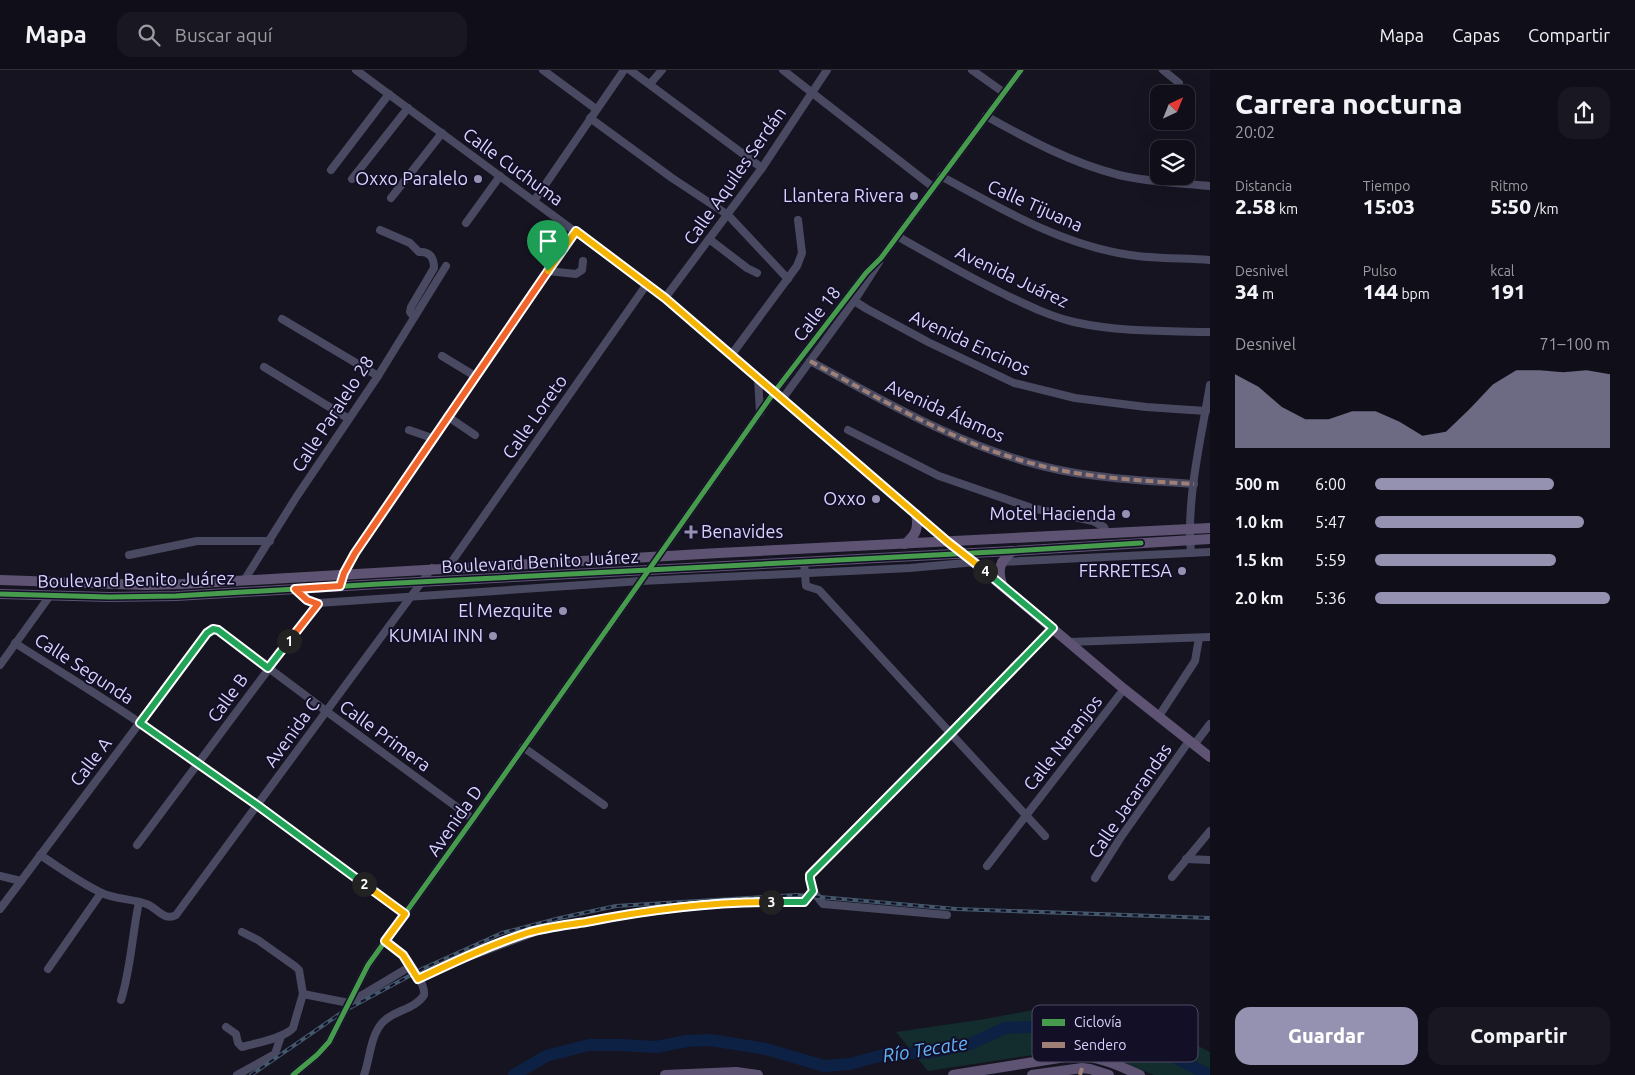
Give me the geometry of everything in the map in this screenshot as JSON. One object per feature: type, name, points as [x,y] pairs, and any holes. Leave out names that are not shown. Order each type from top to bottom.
[{"type":"main road","points":[[905,544],[913,538],[917,530],[916,514]]},
{"type":"main road","name":"Boulevard Benito Juárez","points":[[0,594],[49,597],[150,596],[1012,551],[1190,534],[1210,528]]},
{"type":"main road","name":"Boulevard Benito Juárez","points":[[0,580],[146,585],[448,567],[1107,534],[1190,534],[1210,539]]},
{"type":"main road","points":[[966,553],[971,547],[998,545],[1010,539]]},
{"type":"main road","points":[[948,542],[966,553],[1124,689],[1210,757]]},
{"type":"main road","points":[[1002,584],[998,574],[1001,562],[1012,551]]},
{"type":"main road","points":[[150,596],[153,592],[189,589],[206,582]]},
{"type":"main road","points":[[953,1075],[1034,1062]]},
{"type":"main road","points":[[1108,1062],[1140,1075]]},
{"type":"main road","points":[[1032,1075],[1082,1068],[1109,1075]]},
{"type":"main road","points":[[665,1075],[736,1072],[758,1075]]},
{"type":"street","name":"Calle Cuchuma","points":[[356,70],[665,298],[948,542]]},
{"type":"street","points":[[542,70],[596,109]]},
{"type":"street","points":[[534,200],[624,70]]},
{"type":"street","points":[[630,70],[762,168]]},
{"type":"street","points":[[650,84],[662,70]]},
{"type":"street","points":[[783,70],[933,187]]},
{"type":"street","name":"Calle Aquiles Serdán","points":[[665,298],[762,168],[827,70]]},
{"type":"street","points":[[972,70],[1003,92]]},
{"type":"street","name":"Calle 18","points":[[641,581],[775,391],[874,272],[881,258],[897,236],[1021,70]]},
{"type":"street","points":[[1163,70],[1179,83]]},
{"type":"street","points":[[331,170],[388,94]]},
{"type":"street","points":[[352,178],[408,108]]},
{"type":"street","points":[[986,116],[1052,150],[1078,162],[1105,171],[1145,179],[1210,186]]},
{"type":"street","points":[[590,118],[659,168],[728,214],[788,279]]},
{"type":"street","points":[[391,198],[442,133]]},
{"type":"street","points":[[466,223],[500,176]]},
{"type":"street","name":"Calle Tijuana","points":[[941,176],[1030,223],[1080,243],[1130,255],[1210,260]]},
{"type":"street","points":[[732,354],[797,266],[802,253],[798,220]]},
{"type":"street","points":[[380,230],[410,243],[419,252],[425,251],[431,255],[434,262],[434,268],[411,306],[410,312],[414,317]]},
{"type":"street","points":[[340,586],[344,573],[355,553],[432,438],[576,231]]},
{"type":"street","name":"Avenida Juárez","points":[[897,236],[984,284],[1056,317],[1124,329],[1210,332]]},
{"type":"street","points":[[710,239],[746,268],[757,273]]},
{"type":"street","points":[[548,271],[576,274],[582,270],[583,261]]},
{"type":"street","name":"Calle Paralelo 28","points":[[245,579],[378,376],[446,266]]},
{"type":"street","name":"Calle Loreto","points":[[448,567],[647,284]]},
{"type":"street","name":"Calle 18","points":[[783,398],[851,299]]},
{"type":"street","name":"Avenida Encinos","points":[[851,299],[928,342],[1014,383],[1084,400],[1206,411]]},
{"type":"street","points":[[282,319],[378,376]]},
{"type":"street","points":[[442,356],[475,376]]},
{"type":"street","name":"Avenida Álamos","points":[[810,361],[964,440],[1002,454],[1043,466],[1084,473],[1194,484]]},
{"type":"street","points":[[264,367],[349,419]]},
{"type":"street","points":[[758,377],[760,413]]},
{"type":"street","points":[[1191,553],[1190,534],[1194,484],[1210,385]]},
{"type":"street","points":[[448,416],[474,435]]},
{"type":"street","points":[[409,430],[432,438]]},
{"type":"street","points":[[848,430],[940,476],[1032,508],[1093,521],[1104,527],[1107,534]]},
{"type":"street","points":[[129,555],[197,541],[270,541]]},
{"type":"street","points":[[1001,562],[1210,552]]},
{"type":"street","points":[[804,562],[806,586],[819,590],[1045,836]]},
{"type":"street","points":[[295,589],[307,600],[318,604],[641,581],[805,574],[976,562]]},
{"type":"street","name":"Avenida C","points":[[139,902],[148,905],[166,917],[176,916],[432,568]]},
{"type":"street","name":"Avenida D","points":[[293,1075],[324,1048],[364,970],[641,581]]},
{"type":"street","points":[[0,665],[49,597]]},
{"type":"street","name":"Calle B","points":[[138,845],[268,668],[318,604]]},
{"type":"street","points":[[823,904],[813,891],[810,875],[1053,628]]},
{"type":"street","name":"Calle Primera","points":[[207,633],[213,629],[218,630],[473,819]]},
{"type":"street","name":"Calle A","points":[[0,908],[207,633]]},
{"type":"street","points":[[1069,642],[1210,637]]},
{"type":"street","points":[[1158,716],[1195,661],[1199,638]]},
{"type":"street","name":"Calle Segunda","points":[[15,643],[140,723],[257,805],[405,914]]},
{"type":"street","name":"Calle Naranjos","points":[[987,866],[1124,689]]},
{"type":"street","name":"Calle Jacarandas","points":[[1096,878],[1120,837],[1192,743],[1210,724]]},
{"type":"street","points":[[523,748],[604,805]]},
{"type":"street","points":[[1172,877],[1210,831]]},
{"type":"street","points":[[40,855],[101,893],[139,902],[128,976],[121,1000]]},
{"type":"street","points":[[1186,859],[1210,860]]},
{"type":"street","points":[[0,876],[21,881]]},
{"type":"street","points":[[804,902],[813,891]]},
{"type":"street","points":[[48,969],[101,893]]},
{"type":"street","points":[[418,979],[455,962],[527,934],[611,917],[738,902],[804,902],[947,915]]},
{"type":"street","points":[[226,1027],[236,1034],[238,1043],[242,1047],[281,1036],[290,1032],[293,1028],[303,994],[299,970],[258,940],[242,932]]},
{"type":"street","points":[[364,1075],[375,1036],[382,1023],[387,1018],[417,1003],[424,995],[424,988],[411,966],[398,950],[385,941]]},
{"type":"street","points":[[303,994],[348,1003],[411,966]]},
{"type":"street","points":[[237,1075],[275,1054],[281,1036]]},
{"type":"green space","points":[[1032,1010],[1032,1055],[928,1071],[896,1032]]},
{"type":"green space","points":[[1198,1046],[1210,1052],[1210,1075],[1154,1075],[1121,1062],[1198,1062]]},
{"type":"waterway","name":"Río Tecate","points":[[514,1075],[546,1056],[589,1045],[656,1047],[687,1041],[710,1040],[766,1049],[824,1066],[850,1064],[891,1053],[928,1053],[970,1044],[1005,1028],[1032,1027]]},
{"type":"waterway","name":"Río Tecate","points":[[1184,1062],[1209,1075]]},
{"type":"railway","points":[[251,1075],[344,1011],[424,968],[502,933],[616,906],[797,895],[956,909],[1210,918]]},
{"type":"marked path","points":[[810,361],[952,435],[1012,457],[1042,466],[1079,473],[1194,484]]},
{"type":"marked path","points":[[1080,1075],[1082,1068]]},
{"type":"cycle path","points":[[293,1075],[329,1042],[368,965],[775,391],[866,273],[881,258],[1021,70]]},
{"type":"cycle path","points":[[0,594],[109,597],[176,596],[1141,543]]},
{"type":"place","name":"Oxxo Paralelo","points":[[478,179]]},
{"type":"place","name":"Llantera Rivera","points":[[914,196]]},
{"type":"place","name":"Oxxo","points":[[876,499]]},
{"type":"place","name":"Motel Hacienda","points":[[1126,514]]},
{"type":"place","name":"Benavides","points":[[691,532]]},
{"type":"place","name":"FERRETESA","points":[[1182,571]]},
{"type":"place","name":"El Mezquite","points":[[563,611]]},
{"type":"place","name":"KUMIAI INN","points":[[493,636]]},
{"type":"route","points":[[576,231],[665,298],[948,542],[976,562],[1053,628],[810,875],[813,891],[804,902],[738,902],[679,908],[611,917],[538,931],[455,962],[418,979],[403,955],[385,941],[405,914],[257,805],[140,723],[207,633],[213,629],[218,630],[268,668],[318,604],[307,600],[295,589],[340,586],[344,573],[355,553],[548,271],[576,231]]}]
